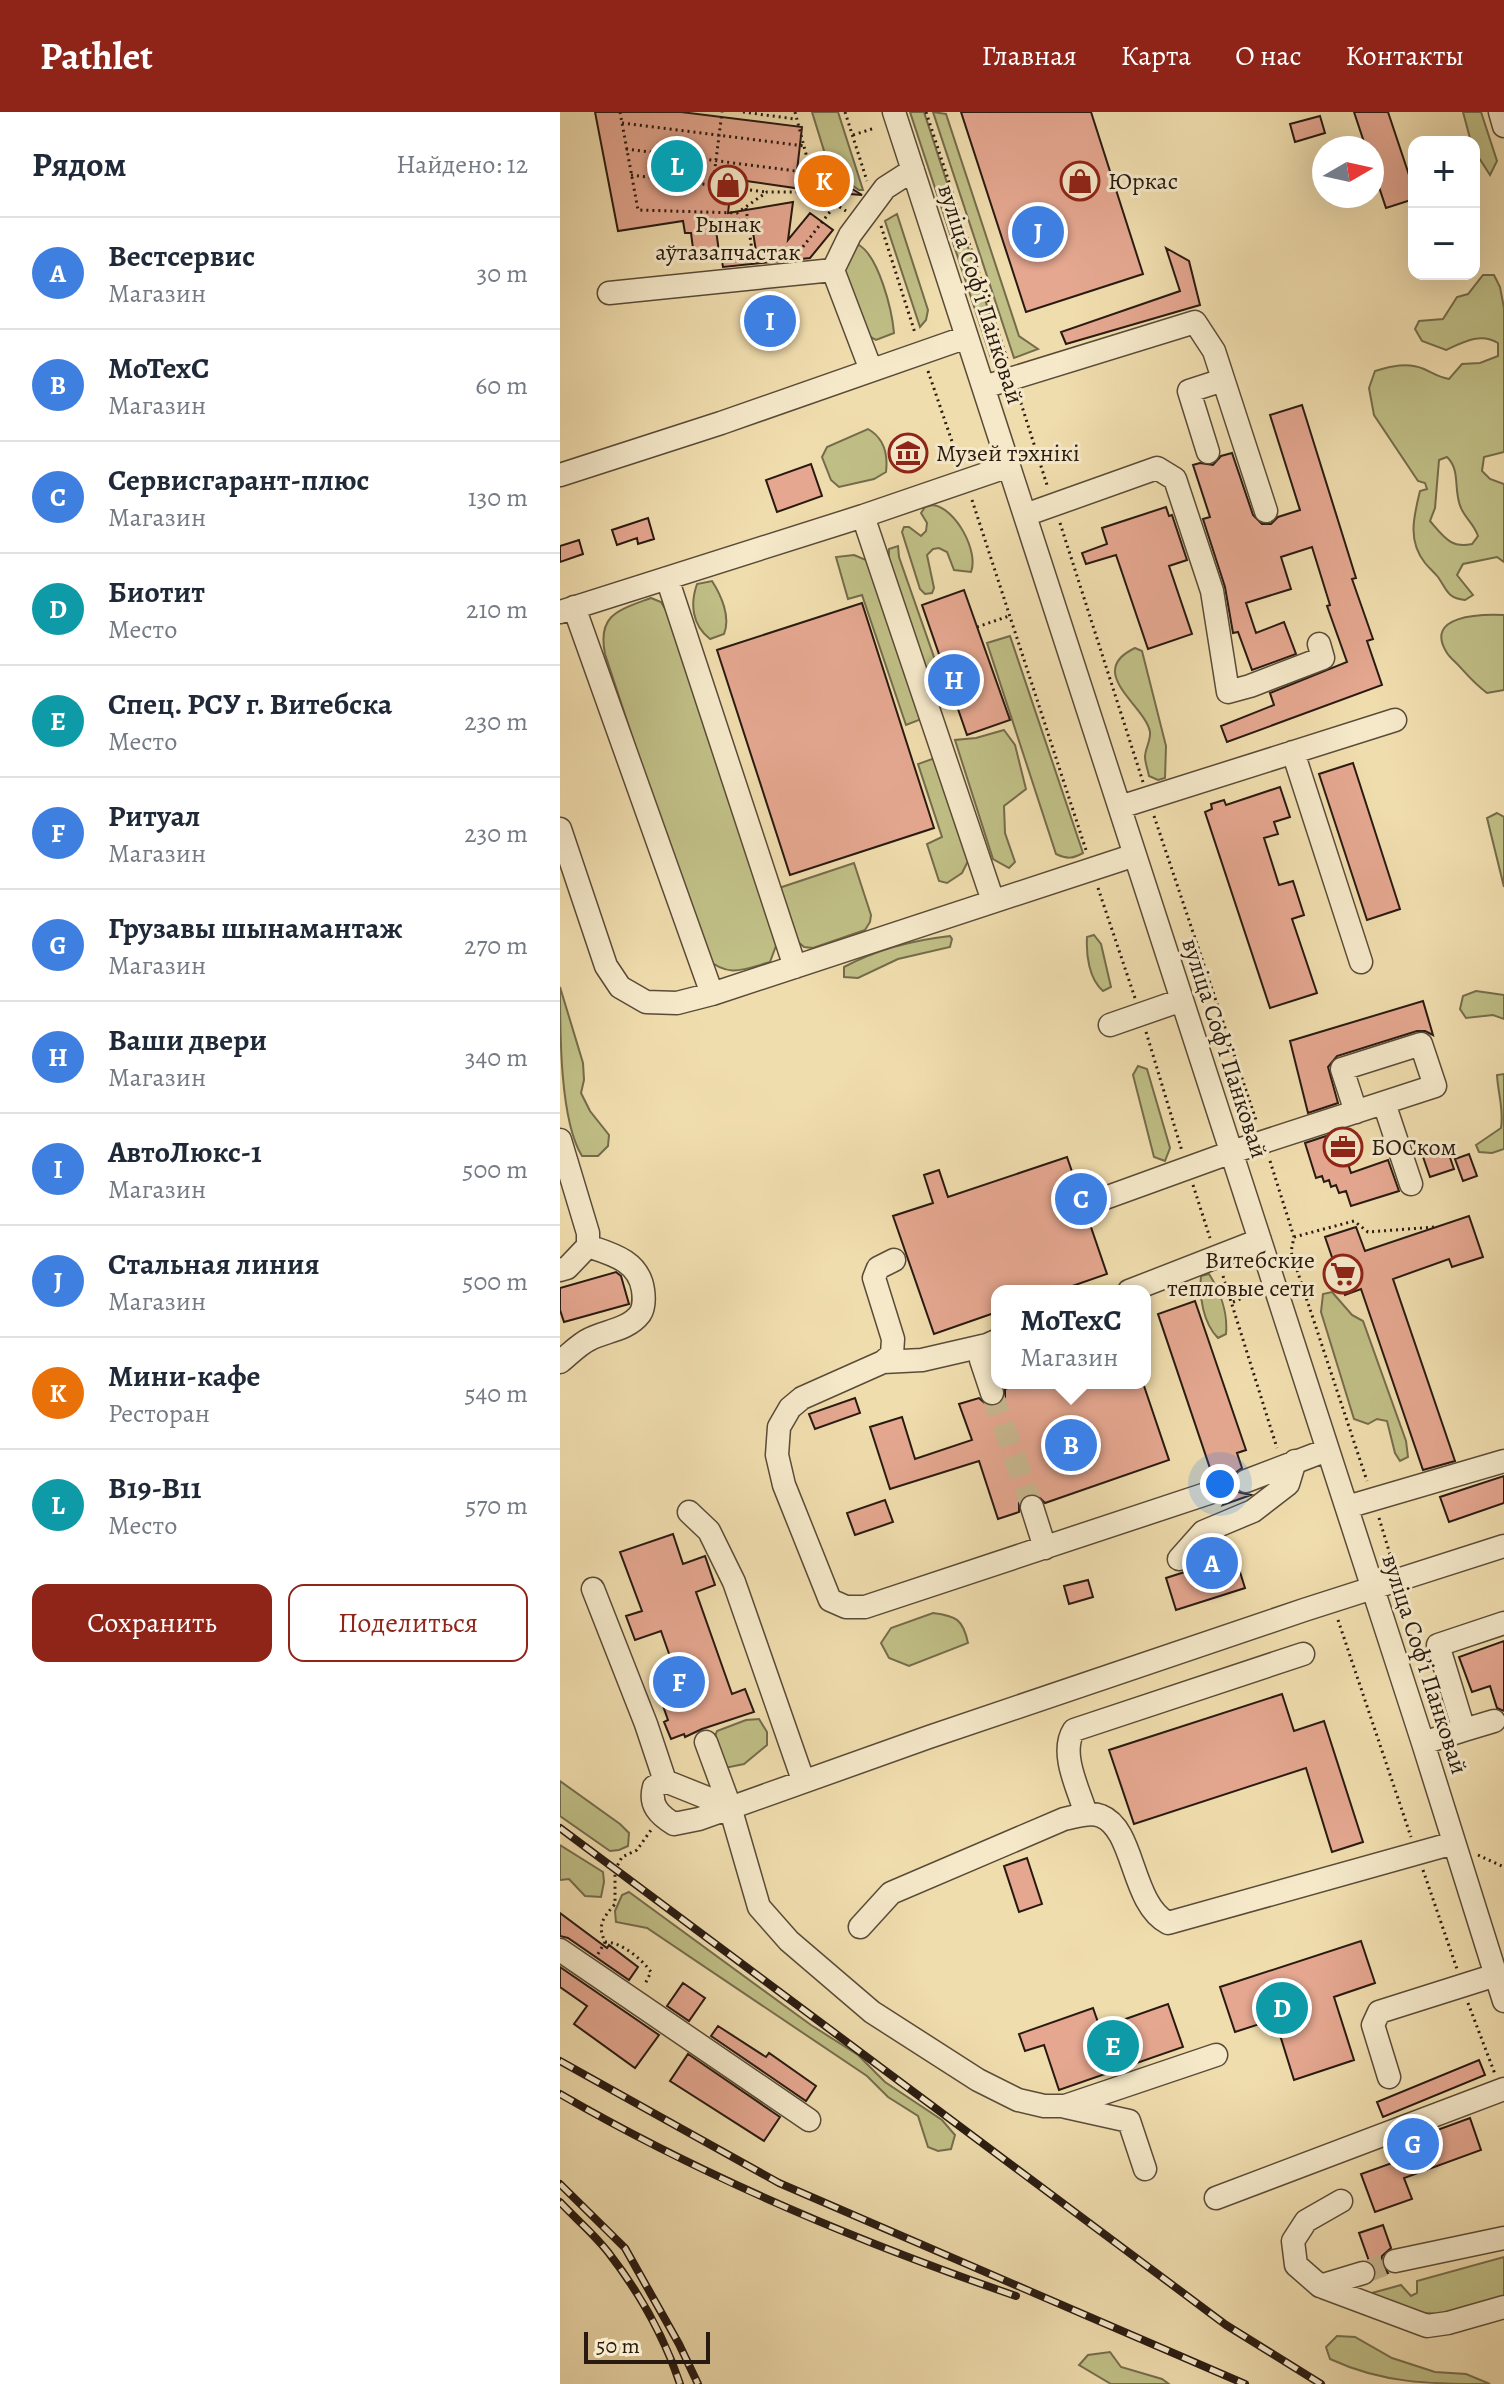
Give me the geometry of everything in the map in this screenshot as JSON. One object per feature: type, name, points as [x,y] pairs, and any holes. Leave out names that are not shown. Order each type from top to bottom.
[{"type":"street","name":"вуліца Софʼі Панковай","points":[[894,112],[1373,1587],[1504,2001]]},
{"type":"street","points":[[1500,112],[1504,126]]},
{"type":"street","points":[[871,370],[833,270],[850,235],[885,188],[913,170]]},
{"type":"street","points":[[609,293],[833,270]]},
{"type":"street","points":[[984,387],[1195,322],[1214,351],[1266,511]]},
{"type":"street","points":[[560,475],[721,423],[967,337]]},
{"type":"street","points":[[1208,452],[1189,391],[1223,380]]},
{"type":"street","points":[[712,994],[567,610],[1009,466]]},
{"type":"street","points":[[1025,515],[1157,468],[1175,479],[1212,591],[1228,692],[1323,658],[1319,644]]},
{"type":"street","points":[[863,516],[993,901]]},
{"type":"street","points":[[667,578],[795,967]]},
{"type":"street","points":[[1120,807],[1395,720]]},
{"type":"street","points":[[1293,752],[1361,962]]},
{"type":"street","points":[[560,829],[606,966],[620,987],[646,1002],[677,1003],[712,994],[1135,855]]},
{"type":"street","points":[[1110,1025],[1182,1000]]},
{"type":"street","points":[[1105,1198],[1232,1152],[1384,1103],[1435,1086],[1421,1044],[1342,1069],[1356,1112]]},
{"type":"street","points":[[1384,1103],[1411,1184]]},
{"type":"street","points":[[560,1140],[588,1233],[588,1246],[567,1268],[560,1270]]},
{"type":"street","points":[[1145,1285],[1260,1240]]},
{"type":"street","points":[[560,1362],[588,1339],[618,1329],[640,1314],[645,1299],[634,1268],[619,1257],[588,1246]]},
{"type":"street","points":[[894,1260],[878,1268],[874,1278],[893,1339],[892,1354],[883,1362],[802,1398],[790,1408],[779,1427],[777,1455],[784,1485],[830,1600],[846,1607],[865,1607],[1218,1490]]},
{"type":"street","points":[[883,1362],[922,1360],[991,1343]]},
{"type":"street","points":[[991,1345],[981,1360],[992,1393]]},
{"type":"street","points":[[1246,1481],[1327,1450]]},
{"type":"street","points":[[1347,1507],[1504,1461]]},
{"type":"street","points":[[1179,1559],[1203,1532],[1253,1511],[1288,1484],[1289,1464]]},
{"type":"street","points":[[1032,1507],[1045,1548]]},
{"type":"street","points":[[689,1512],[709,1531],[734,1582],[803,1780]]},
{"type":"street","points":[[665,1781],[654,1787],[651,1797],[659,1815],[674,1824],[699,1819],[803,1780],[1373,1587],[1504,1546]]},
{"type":"street","points":[[593,1589],[665,1781],[730,1807]]},
{"type":"street","points":[[1464,1730],[1438,1645],[1504,1623]]},
{"type":"street","points":[[1086,1814],[1069,1756],[1068,1739],[1074,1730],[1303,1654]]},
{"type":"street","points":[[1423,1743],[1494,1721]]},
{"type":"street","points":[[706,1742],[730,1807],[759,1907],[789,1941],[872,2012],[978,2080],[1018,2100],[1065,2106],[1129,2121],[1145,2169]]},
{"type":"street","points":[[860,1927],[891,1893],[1064,1819],[1086,1814],[1102,1816],[1117,1829],[1147,1901],[1158,1918],[1168,1923],[1454,1843]]},
{"type":"street","points":[[560,1950],[809,2120]]},
{"type":"street","points":[[1389,2077],[1373,2025],[1379,2012],[1496,1975]]},
{"type":"street","points":[[1065,2106],[1216,2055]]},
{"type":"street","points":[[1216,2198],[1504,2089]]},
{"type":"street","points":[[1341,2201],[1306,2221],[1293,2241],[1296,2265],[1320,2286],[1427,2326],[1504,2307]]},
{"type":"street","points":[[1395,2261],[1504,2238]]},
{"type":"street","points":[[1320,2286],[1363,2273]]},
{"type":"path","points":[[620,112],[638,210],[737,213],[767,192]]},
{"type":"path","points":[[713,185],[722,112]]},
{"type":"path","points":[[743,112],[797,120]]},
{"type":"path","points":[[795,112],[816,192]]},
{"type":"path","points":[[845,112],[853,135],[867,211],[922,353],[1140,1014],[1187,1169],[1289,1464]]},
{"type":"path","points":[[926,112],[1148,798],[1264,1142],[1294,1237],[1291,1252],[1398,1579]]},
{"type":"path","points":[[622,123],[804,146]]},
{"type":"path","points":[[853,135],[875,128]]},
{"type":"path","points":[[626,149],[811,173]]},
{"type":"path","points":[[631,175],[767,192],[816,192],[836,204],[867,211]]},
{"type":"path","points":[[746,207],[753,258],[802,248],[836,204]]},
{"type":"path","points":[[977,627],[1009,616]]},
{"type":"path","points":[[1294,1237],[1354,1221],[1368,1232],[1435,1227]]},
{"type":"path","points":[[1233,1302],[1260,1292]]},
{"type":"path","points":[[605,1942],[600,1929],[602,1919],[615,1904],[615,1870],[622,1857],[637,1850],[651,1830],[674,1824]]},
{"type":"path","points":[[1477,1855],[1504,1867]]},
{"type":"path","points":[[586,1969],[605,1942]]},
{"type":"path","points":[[605,1942],[614,1942],[645,1963],[651,1972],[636,2002]]},
{"type":"shaded area","points":[[812,112],[838,112],[863,190],[830,170]]},
{"type":"shaded area","points":[[910,112],[924,112],[1004,365],[991,358]]},
{"type":"shaded area","points":[[933,112],[946,114],[1019,336],[1038,349],[1014,358]]},
{"type":"shaded area","points":[[1463,112],[1481,112],[1497,161],[1490,175],[1480,159],[1480,136],[1469,136]]},
{"type":"shaded area","points":[[897,214],[928,310],[926,320],[920,327],[885,221]]},
{"type":"shaded area","points":[[859,245],[878,272],[893,323],[894,333],[876,340],[863,333],[841,273],[848,249]]},
{"type":"shaded area","points":[[1483,275],[1494,275],[1504,308],[1504,452],[1484,457],[1482,471],[1490,479],[1504,484],[1504,562],[1497,557],[1463,564],[1457,575],[1473,595],[1465,600],[1448,593],[1419,554],[1414,537],[1414,519],[1420,491],[1427,489],[1425,483],[1418,481],[1374,415],[1369,388],[1375,371],[1387,368],[1412,366],[1449,379],[1462,364],[1480,363],[1498,356],[1498,343],[1485,338],[1472,339],[1446,350],[1422,341],[1415,329],[1419,321],[1443,319],[1457,297],[1468,294]],"holes":[[[1447,457],[1454,468],[1461,508],[1478,536],[1472,544],[1453,543],[1430,521],[1435,508],[1439,460]]]},
{"type":"shaded area","points":[[868,429],[878,437],[884,448],[886,472],[874,479],[839,487],[831,480],[822,457],[827,447]]},
{"type":"shaded area","points":[[933,505],[950,514],[964,532],[973,564],[971,572],[954,570],[947,552],[933,549],[927,555],[934,588],[932,593],[925,594],[920,589],[902,532],[904,527],[909,527],[921,536],[926,531],[927,523],[921,513],[925,507]]},
{"type":"shaded area","points":[[898,546],[899,557],[948,697],[935,697],[889,560],[889,549]]},
{"type":"shaded area","points":[[854,555],[866,560],[876,573],[924,713],[919,720],[906,725],[862,595],[848,599],[836,557]]},
{"type":"shaded area","points":[[712,581],[722,599],[726,627],[724,634],[710,639],[696,621],[694,599],[697,584]]},
{"type":"shaded area","points":[[651,598],[661,602],[667,612],[777,943],[770,962],[752,968],[729,970],[705,958],[605,654],[604,630],[608,622],[620,610]]},
{"type":"shaded area","points":[[1504,615],[1504,690],[1487,693],[1448,655],[1442,640],[1443,631],[1458,619]]},
{"type":"shaded area","points":[[1010,636],[1083,853],[1076,856],[1056,854],[987,643]]},
{"type":"shaded area","points":[[1135,648],[1142,651],[1166,746],[1165,778],[1158,780],[1149,776],[1145,762],[1150,735],[1146,722],[1116,678],[1115,668],[1121,657]]},
{"type":"shaded area","points":[[1004,730],[1015,745],[1026,789],[1004,806],[1005,833],[1015,862],[1009,868],[993,859],[955,740]]},
{"type":"shaded area","points":[[932,759],[941,764],[969,859],[962,873],[947,883],[939,881],[927,844],[942,837],[918,764]]},
{"type":"shaded area","points":[[1497,813],[1504,817],[1504,887],[1487,818]]},
{"type":"shaded area","points":[[854,863],[871,915],[870,922],[865,930],[813,948],[804,947],[797,941],[779,888]]},
{"type":"shaded area","points":[[1094,935],[1101,944],[1111,987],[1103,991],[1094,980],[1088,959],[1087,937]]},
{"type":"shaded area","points":[[950,936],[950,947],[898,959],[858,978],[844,977],[844,967],[869,956],[909,943]]},
{"type":"shaded area","points":[[560,987],[583,1063],[581,1093],[590,1111],[609,1135],[608,1146],[598,1156],[582,1156],[569,1121],[563,1076]]},
{"type":"shaded area","points":[[1476,991],[1504,995],[1504,1019],[1493,1015],[1466,1018],[1460,1009],[1463,996]]},
{"type":"shaded area","points":[[1138,1066],[1147,1069],[1170,1148],[1165,1161],[1154,1157],[1133,1075]]},
{"type":"shaded area","points":[[1504,1074],[1504,1149],[1492,1153],[1479,1152],[1476,1145],[1501,1128],[1497,1075]]},
{"type":"shaded area","points":[[1209,1274],[1220,1295],[1226,1318],[1226,1334],[1218,1338],[1209,1325],[1202,1300],[1201,1276]]},
{"type":"shaded area","points":[[1332,1292],[1352,1315],[1363,1321],[1406,1441],[1408,1457],[1400,1461],[1387,1421],[1377,1419],[1368,1424],[1354,1419],[1321,1312],[1323,1294]]},
{"type":"shaded area","points":[[933,1613],[957,1620],[964,1629],[968,1643],[909,1666],[889,1658],[881,1643],[891,1628]]},
{"type":"shaded area","points":[[759,1719],[767,1732],[767,1745],[744,1764],[725,1768],[711,1748],[717,1731],[746,1720]]},
{"type":"shaded area","points":[[560,1781],[620,1824],[629,1833],[628,1846],[610,1851],[560,1816]]},
{"type":"shaded area","points":[[560,1845],[603,1872],[601,1897],[585,1896],[569,1879],[560,1880]]},
{"type":"shaded area","points":[[629,1892],[811,2025],[858,2055],[885,2082],[942,2120],[955,2135],[951,2149],[938,2151],[928,2147],[918,2116],[888,2097],[867,2076],[647,1928],[616,1922],[615,1911],[622,1895]]},
{"type":"shaded area","points":[[1504,2257],[1504,2298],[1441,2314],[1424,2313],[1374,2298],[1372,2293],[1401,2285],[1411,2296],[1417,2293],[1417,2281]]},
{"type":"shaded area","points":[[1337,2336],[1355,2337],[1392,2358],[1435,2372],[1466,2374],[1490,2384],[1428,2383],[1369,2373],[1330,2359],[1326,2347]]},
{"type":"shaded area","points":[[1110,2352],[1121,2367],[1169,2384],[1111,2384],[1079,2365],[1088,2355]]},
{"type":"building","name":"Рынак аўтазапчастак","points":[[595,112],[681,112],[802,127],[795,188],[732,179],[728,213],[793,202],[788,240],[810,213],[833,230],[810,258],[723,267],[721,256],[756,251],[752,226],[716,230],[719,252],[694,256],[691,233],[685,233],[683,221],[618,231]]},
{"type":"building","points":[[961,112],[1091,112],[1143,274],[1026,312]]},
{"type":"building","points":[[1354,112],[1388,112],[1408,172],[1408,201],[1386,208],[1384,136],[1362,136]]},
{"type":"building","points":[[1320,116],[1325,133],[1295,142],[1290,124]]},
{"type":"building","points":[[817,167],[862,195],[825,192]]},
{"type":"building","points":[[1166,248],[1189,261],[1200,305],[1066,344],[1061,332],[1180,291]]},
{"type":"building","points":[[773,297],[789,337],[768,345],[752,305]]},
{"type":"building","points":[[1302,405],[1356,578],[1352,579],[1373,639],[1367,641],[1382,685],[1227,742],[1221,726],[1274,705],[1270,693],[1347,662],[1327,606],[1330,605],[1312,547],[1281,557],[1291,589],[1246,603],[1256,633],[1284,622],[1296,654],[1252,670],[1238,632],[1233,633],[1225,587],[1203,519],[1210,517],[1193,465],[1213,465],[1221,456],[1232,453],[1253,515],[1262,524],[1271,524],[1278,517],[1300,510],[1270,415]]},
{"type":"building","points":[[811,464],[822,496],[777,512],[766,480]]},
{"type":"building","points":[[1166,507],[1169,516],[1172,515],[1187,560],[1169,566],[1192,634],[1148,649],[1116,555],[1086,564],[1082,553],[1107,544],[1102,528]]},
{"type":"building","points":[[648,518],[654,539],[638,544],[637,538],[617,545],[612,530]]},
{"type":"building","points":[[579,540],[583,554],[560,562],[560,546]]},
{"type":"building","points":[[964,590],[1010,720],[967,735],[922,605]]},
{"type":"building","points":[[862,603],[934,828],[790,875],[717,650]]},
{"type":"building","points":[[1353,763],[1400,909],[1367,920],[1319,774]]},
{"type":"building","points":[[1280,787],[1290,817],[1274,822],[1278,834],[1264,838],[1279,885],[1293,881],[1304,915],[1292,919],[1317,993],[1270,1008],[1205,812],[1212,809],[1211,804],[1224,800],[1226,805]]},
{"type":"building","points":[[1423,1001],[1433,1035],[1417,1031],[1337,1056],[1328,1067],[1338,1103],[1308,1113],[1290,1041]]},
{"type":"building","points":[[1338,1132],[1351,1173],[1388,1160],[1399,1191],[1351,1206],[1346,1191],[1339,1193],[1336,1185],[1331,1187],[1329,1180],[1324,1182],[1322,1176],[1316,1178],[1305,1143]]},
{"type":"building","points":[[1446,1146],[1454,1169],[1430,1177],[1422,1154]]},
{"type":"building","points":[[1469,1154],[1477,1176],[1463,1181],[1455,1159]]},
{"type":"building","points":[[1067,1157],[1107,1274],[1075,1285],[991,1285],[991,1314],[934,1334],[893,1216],[933,1203],[924,1175],[939,1170],[948,1197]]},
{"type":"building","points":[[1469,1216],[1483,1257],[1452,1267],[1449,1259],[1393,1279],[1455,1461],[1423,1470],[1361,1289],[1345,1295],[1325,1237],[1356,1227],[1365,1251]]},
{"type":"building","points":[[616,1272],[621,1276],[629,1304],[564,1322],[560,1310],[560,1288]]},
{"type":"building","points":[[1195,1301],[1246,1450],[1237,1453],[1242,1468],[1235,1473],[1233,1485],[1238,1492],[1251,1495],[1223,1505],[1231,1494],[1231,1486],[1227,1479],[1213,1477],[1158,1314]]},
{"type":"building","points":[[1005,1389],[1145,1389],[1169,1460],[1045,1503],[1036,1494],[1027,1494],[1019,1503],[1019,1512],[998,1519],[979,1461],[890,1489],[870,1427],[902,1417],[915,1459],[972,1440],[959,1404],[979,1398],[988,1406],[997,1406],[1005,1397]]},
{"type":"building","points":[[855,1398],[860,1413],[815,1429],[809,1414]]},
{"type":"building","points":[[1504,1476],[1504,1503],[1449,1522],[1440,1497]]},
{"type":"building","points":[[885,1500],[893,1522],[855,1535],[847,1513]]},
{"type":"building","points":[[673,1534],[683,1564],[705,1556],[715,1585],[696,1592],[732,1694],[745,1689],[754,1712],[685,1737],[684,1734],[671,1739],[664,1722],[668,1720],[663,1706],[685,1699],[661,1631],[635,1640],[626,1616],[642,1611],[620,1552]]},
{"type":"building","points":[[1235,1556],[1245,1588],[1176,1610],[1166,1578]]},
{"type":"building","points":[[1088,1580],[1093,1597],[1069,1604],[1064,1586]]},
{"type":"building","points":[[1504,1641],[1504,1711],[1497,1708],[1490,1686],[1472,1692],[1459,1657]]},
{"type":"building","points":[[1282,1694],[1294,1731],[1324,1721],[1363,1842],[1332,1852],[1306,1768],[1134,1824],[1109,1750]]},
{"type":"building","points":[[1027,1858],[1042,1904],[1019,1912],[1004,1866]]},
{"type":"building","points":[[560,1913],[638,1967],[629,1980],[568,1938],[560,1936]]},
{"type":"building","points":[[1361,1941],[1375,1983],[1334,1997],[1354,2060],[1294,2080],[1275,2019],[1235,2032],[1220,1987]]},
{"type":"building","points":[[560,1967],[659,2035],[635,2068],[574,2024],[587,2006],[560,1987]]},
{"type":"building","points":[[683,1983],[705,1998],[689,2021],[667,2006]]},
{"type":"building","points":[[1168,2004],[1183,2047],[1059,2090],[1044,2045],[1025,2051],[1019,2034],[1093,2008],[1100,2028]]},
{"type":"building","points":[[718,2026],[766,2057],[769,2053],[816,2086],[806,2101],[711,2036]]},
{"type":"building","points":[[688,2054],[780,2117],[764,2141],[670,2081]]},
{"type":"building","points":[[1479,2060],[1485,2075],[1383,2117],[1377,2102]]},
{"type":"building","points":[[1470,2118],[1481,2150],[1404,2178],[1412,2199],[1375,2212],[1361,2174],[1412,2156],[1407,2141]]},
{"type":"building","points":[[1383,2225],[1391,2248],[1382,2256],[1381,2263],[1388,2273],[1376,2277],[1376,2268],[1369,2261],[1359,2233]]},
{"type":"tunnel","points":[[992,1393],[1032,1507]]},
{"type":"tunnel","points":[[1363,2273],[1395,2261]]},
{"type":"railway","points":[[560,1828],[1226,2325],[1321,2384]]},
{"type":"railway","points":[[560,2061],[779,2183],[1245,2384]]},
{"type":"railway","points":[[560,2094],[727,2181],[841,2231],[1016,2296]]},
{"type":"railway","points":[[560,2184],[625,2248],[698,2384]]},
{"type":"railway","points":[[560,2202],[603,2245],[630,2283],[650,2315],[680,2384]]},
{"type":"place","name":"В19-В11","points":[[677,166]]},
{"type":"place","name":"Мини-кафе","points":[[824,181]]},
{"type":"place","name":"Юркас","points":[[1080,181]]},
{"type":"place","name":"Рынак аўтазапчастак","points":[[728,185]]},
{"type":"place","name":"Стальная линия","points":[[1038,232]]},
{"type":"place","name":"АвтоЛюкс-1","points":[[770,321]]},
{"type":"place","name":"Музей тэхнікі","points":[[908,453]]},
{"type":"place","name":"Ваши двери","points":[[954,680]]},
{"type":"place","name":"БОСком","points":[[1343,1147]]},
{"type":"place","name":"Сервисгарант-плюс","points":[[1081,1199]]},
{"type":"place","name":"Витебские тепловые сети","points":[[1343,1274]]},
{"type":"place","name":"MoTexC","points":[[1071,1445]]},
{"type":"place","name":"Вестсервис","points":[[1212,1563]]},
{"type":"place","name":"Ритуал","points":[[679,1682]]},
{"type":"place","name":"Биотит","points":[[1282,2008]]},
{"type":"place","name":"Спец. РСУ г. Витебска","points":[[1113,2046]]},
{"type":"place","name":"Грузавы шынамантаж","points":[[1413,2144]]}]
